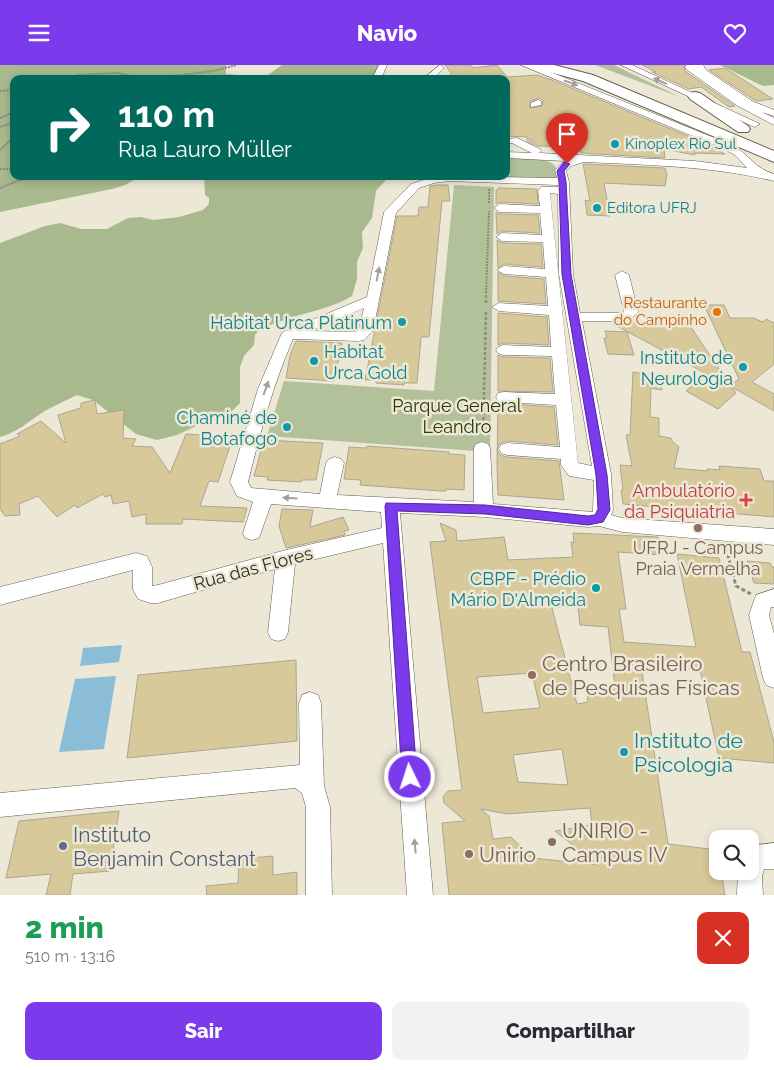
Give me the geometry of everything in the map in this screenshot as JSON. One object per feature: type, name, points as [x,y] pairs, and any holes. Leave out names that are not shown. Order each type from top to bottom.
[{"type":"highway","points":[[540,65],[588,78],[774,157]]},
{"type":"highway","points":[[582,65],[744,129],[767,134]]},
{"type":"highway","points":[[695,97],[744,129]]},
{"type":"street","points":[[525,65],[728,147],[738,153],[758,173]]},
{"type":"street","points":[[625,65],[695,97],[767,134]]},
{"type":"street","points":[[772,109],[749,103],[703,72],[699,66],[689,67],[741,104],[774,122]]},
{"type":"street","points":[[510,141],[582,159],[665,160]]},
{"type":"street","points":[[510,150],[535,148]]},
{"type":"street","points":[[510,155],[565,155],[726,164],[774,178]]},
{"type":"street","points":[[582,159],[562,167],[560,171],[563,187],[566,274],[602,475],[604,510],[599,519]]},
{"type":"street","points":[[726,164],[744,159]]},
{"type":"street","points":[[288,335],[359,337],[366,331],[390,212],[410,189],[432,180]]},
{"type":"street","points":[[490,180],[563,187]]},
{"type":"street","points":[[563,187],[545,189],[570,454],[572,468],[602,475]]},
{"type":"street","points":[[500,208],[546,211]]},
{"type":"street","points":[[502,237],[549,239]]},
{"type":"street","points":[[504,270],[552,273]]},
{"type":"street","points":[[574,317],[626,317],[630,315],[631,312],[622,275]]},
{"type":"street","points":[[373,299],[288,335],[274,363],[257,413],[239,482],[242,492],[264,496],[390,506],[485,510],[588,520],[599,519],[622,525],[774,537]]},
{"type":"street","points":[[498,307],[556,311]]},
{"type":"street","points":[[503,349],[560,352]]},
{"type":"street","points":[[504,397],[565,400]]},
{"type":"street","points":[[482,448],[482,497],[485,510]]},
{"type":"street","points":[[507,449],[570,454]]},
{"type":"street","points":[[327,501],[335,463]]},
{"type":"street","points":[[252,533],[264,496]]},
{"type":"street","points":[[390,506],[420,895]]},
{"type":"street","name":"Rua das Flores","points":[[0,595],[131,562],[140,562],[144,568],[142,587],[150,595],[286,558],[393,533]]},
{"type":"street","points":[[278,632],[286,558]]},
{"type":"street","points":[[769,600],[759,615],[774,678]]},
{"type":"street","points":[[310,703],[312,786],[318,807],[320,895]]},
{"type":"street","points":[[0,805],[298,776],[312,786]]},
{"type":"street","points":[[750,895],[749,876],[755,857],[774,856]]},
{"type":"path","points":[[182,75],[213,71],[237,65]]},
{"type":"path","points":[[77,75],[117,73],[128,75]]},
{"type":"path","points":[[0,150],[10,141]]},
{"type":"path","points":[[0,188],[15,180]]},
{"type":"path","points":[[482,448],[490,180]]},
{"type":"path","points":[[722,533],[736,586],[769,600]]},
{"type":"green space","points":[[0,65],[226,65],[226,74],[237,75],[10,75],[10,180],[134,180],[112,189],[0,212]]},
{"type":"green space","points":[[282,65],[380,65],[378,75],[268,75]]},
{"type":"green space","points":[[595,65],[614,65],[680,97]]},
{"type":"green space","points":[[720,65],[774,65],[774,85],[763,86]]},
{"type":"green space","points":[[510,158],[548,161],[556,168],[556,181],[510,178]]},
{"type":"green space","points":[[204,180],[386,180],[376,191],[372,218],[362,232],[363,248],[357,262],[357,279],[352,296],[328,307],[278,322],[255,334],[254,345],[244,356],[240,367],[240,403],[229,414],[211,419],[177,435],[157,440],[136,434],[93,400],[77,395],[45,411],[18,429],[0,437],[0,243],[45,226],[60,223],[81,229],[107,229],[128,218],[141,217],[153,220],[179,217],[203,210],[209,204],[209,198],[205,195]]},
{"type":"green space","name":"Parque General Leandro","points":[[454,185],[494,187],[490,452],[267,436],[284,381],[434,391]]},
{"type":"water","points":[[122,645],[119,662],[80,666],[83,648]]},
{"type":"water","points":[[116,676],[104,749],[59,752],[75,679]]},
{"type":"building","points":[[445,65],[471,65],[473,68],[497,65],[505,75],[451,75]]},
{"type":"building","points":[[642,65],[684,65],[685,71],[735,106],[729,107],[701,87],[689,89],[652,72],[656,72]]},
{"type":"building","points":[[725,68],[773,99],[757,101],[709,70]]},
{"type":"building","points":[[537,75],[695,139],[725,154],[694,153],[695,155],[664,149],[665,158],[581,153],[579,147],[538,146],[527,141],[527,137],[510,136],[510,77]],"holes":[[[539,98],[543,100],[542,106],[530,108],[530,101]]]},
{"type":"building","points":[[583,164],[665,168],[667,175],[665,186],[604,183],[610,216],[587,215],[585,200],[590,201]]},
{"type":"building","points":[[448,185],[450,201],[442,201],[429,337],[421,337],[417,383],[404,383],[404,385],[376,383],[376,380],[365,380],[397,216],[418,216],[419,207],[428,207],[430,186]]},
{"type":"building","points":[[498,188],[537,189],[538,204],[500,202],[496,204],[496,190]]},
{"type":"building","points":[[496,212],[500,214],[538,215],[540,233],[502,231],[497,234]]},
{"type":"building","points":[[497,240],[502,243],[541,244],[543,267],[504,264],[498,268]]},
{"type":"building","points":[[498,272],[504,276],[544,279],[546,304],[498,301]]},
{"type":"building","points":[[704,305],[724,305],[730,318],[753,318],[763,322],[766,319],[774,323],[774,364],[752,382],[774,394],[774,411],[732,387],[736,393],[718,409],[686,391],[697,382],[731,387],[613,324],[684,317],[730,385],[739,379]]},
{"type":"building","points":[[498,313],[547,317],[549,345],[503,343],[498,345]]},
{"type":"building","points":[[605,331],[627,332],[634,355],[608,354],[604,338],[607,338]]},
{"type":"building","name":"Habitat Urca Gold","points":[[296,341],[342,343],[334,381],[286,378],[290,355]]},
{"type":"building","points":[[498,355],[503,357],[550,358],[553,392],[498,391]]},
{"type":"building","points":[[633,372],[661,377],[662,390],[651,388],[650,417],[659,418],[659,436],[671,438],[679,447],[674,468],[708,471],[707,469],[720,470],[719,466],[760,469],[764,481],[774,481],[774,517],[623,504],[620,465],[632,466],[626,435],[630,435]]},
{"type":"building","points":[[95,400],[97,414],[124,410],[123,438],[136,439],[132,446],[152,447],[170,473],[186,434],[233,437],[218,482],[209,481],[200,506],[247,508],[243,522],[183,519],[182,524],[146,524],[146,514],[132,517],[129,501],[113,504],[111,495],[105,497],[103,494],[77,508],[75,505],[57,517],[38,496],[19,504],[20,515],[5,516],[0,509],[0,444],[20,436],[17,434],[41,421],[66,443],[58,415],[81,408],[81,403]]},
{"type":"building","points":[[498,403],[554,407],[558,445],[507,441],[499,444],[497,449]]},
{"type":"building","points":[[264,440],[323,443],[316,480],[302,480],[301,482],[267,480],[268,477],[254,476]]},
{"type":"building","points":[[367,446],[449,452],[449,454],[465,455],[464,490],[446,489],[446,491],[441,491],[360,485],[361,480],[344,479],[349,447],[366,448]]},
{"type":"building","points":[[497,450],[500,455],[507,457],[559,461],[564,500],[498,495]]},
{"type":"building","points":[[282,509],[313,510],[310,527],[343,517],[349,530],[344,531],[345,535],[286,548],[279,526]]},
{"type":"building","points":[[440,523],[456,530],[457,541],[504,537],[508,560],[573,557],[571,542],[574,543],[573,533],[658,537],[662,555],[618,552],[626,609],[619,609],[624,642],[696,647],[677,554],[719,558],[742,652],[750,652],[774,742],[774,763],[719,758],[700,670],[641,665],[668,844],[709,849],[709,880],[722,880],[725,895],[449,895],[442,823],[465,821],[444,803],[443,797],[448,791],[462,790],[430,542],[446,541]],"holes":[[[578,606],[580,625],[608,627],[615,686],[586,684],[588,702],[577,704],[552,608]],[[532,673],[540,708],[483,713],[477,677]],[[562,749],[568,785],[518,782],[513,755]],[[590,808],[592,825],[555,831],[598,865],[533,858],[511,837],[493,839],[489,816],[481,809],[507,814]]]},
{"type":"building","points":[[747,561],[770,563],[774,567],[774,584],[754,583]]},
{"type":"building","points":[[296,660],[297,741],[127,758],[138,675]]},
{"type":"building","name":"Instituto Benjamin Constant","points":[[119,811],[110,871],[73,874],[70,895],[46,895],[51,874],[6,878],[19,821]]},
{"type":"building","name":"Instituto Benjamin Constant","points":[[273,856],[273,875],[297,872],[297,895],[207,895],[206,886],[238,883],[239,859]]},
{"type":"tunnel","points":[[527,141],[534,146]]},
{"type":"place","name":"Kinoplex Rio Sul","points":[[615,144]]},
{"type":"place","name":"Editora UFRJ","points":[[597,208]]},
{"type":"place","name":"Restaurante do Campinho","points":[[717,312]]},
{"type":"place","name":"Habitat Urca Platinum","points":[[402,322]]},
{"type":"place","name":"Habitat Urca Gold","points":[[314,361]]},
{"type":"place","name":"Instituto de Neurologia","points":[[743,367]]},
{"type":"place","name":"Chaminé de Botafogo","points":[[287,427]]},
{"type":"place","name":"Ambulatório da Psiquiatria","points":[[746,500]]},
{"type":"place","name":"UFRJ - Campus Praia Vermelha","points":[[698,528]]},
{"type":"place","name":"CBPF - Prédio Mário D'Almeida","points":[[596,588]]},
{"type":"place","name":"Centro Brasileiro de Pesquisas Físicas","points":[[532,675]]},
{"type":"place","name":"Instituto de Psicologia","points":[[624,752]]},
{"type":"place","name":"UNIRIO - Campus IV","points":[[552,842]]},
{"type":"place","name":"Instituto Benjamin Constant","points":[[63,846]]},
{"type":"place","name":"Unirio","points":[[469,854]]},
{"type":"route","points":[[410,777],[390,506],[485,510],[588,520],[599,519],[604,510],[602,475],[566,274],[563,182],[560,171],[567,164]]}]
